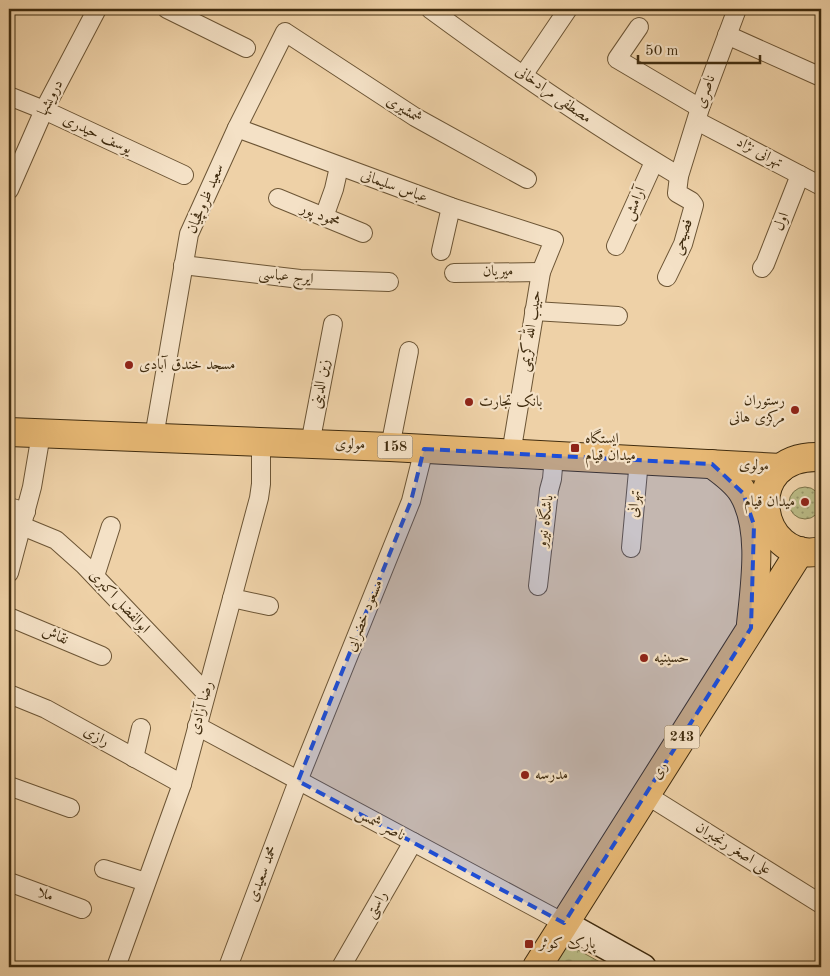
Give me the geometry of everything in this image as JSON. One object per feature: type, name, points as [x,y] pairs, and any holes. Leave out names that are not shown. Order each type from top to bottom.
[{"type":"main road","name":"مولوی","points":[[9,432],[390,447],[781,468]]},
{"type":"main road","points":[[810,551],[787,545],[777,537],[769,525],[765,512],[765,499],[773,476],[781,468],[793,460],[807,456],[821,457]]},
{"type":"main road","points":[[712,464],[743,493],[754,525],[755,580],[751,628]]},
{"type":"main road","name":"ری","points":[[537,967],[751,628],[810,551]]},
{"type":"main road","points":[[564,923],[643,967]]},
{"type":"street","name":"درویشها","points":[[9,190],[44,110],[97,9]]},
{"type":"street","points":[[167,9],[246,48]]},
{"type":"street","points":[[524,74],[568,9]]},
{"type":"street","name":"ناصری","points":[[679,176],[698,115],[737,9]]},
{"type":"street","name":"مصطفی مرادخانی","points":[[433,10],[469,38],[601,128],[679,176]]},
{"type":"street","name":"تهرانی نژاد","points":[[639,27],[618,59],[698,115],[821,186]]},
{"type":"street","name":"سعید ظروفچیان","points":[[154,437],[189,234],[237,128],[285,32]]},
{"type":"street","name":"شمشیری","points":[[285,32],[415,117],[528,179]]},
{"type":"street","points":[[727,35],[821,78]]},
{"type":"street","name":"یوسف حیدری","points":[[9,96],[44,110],[184,175]]},
{"type":"street","name":"عباس سلیمانی","points":[[237,128],[338,167],[451,207],[554,240]]},
{"type":"street","name":"آرامش","points":[[616,246],[654,162]]},
{"type":"street","points":[[324,217],[334,189],[338,167]]},
{"type":"street","name":"اول","points":[[762,268],[800,175]]},
{"type":"street","name":"فصیحی","points":[[667,277],[683,244],[694,205],[691,201],[677,193],[679,176]]},
{"type":"street","name":"محمود پور","points":[[278,198],[363,233]]},
{"type":"street","points":[[441,250],[451,207]]},
{"type":"street","name":"حبیب الله کریمی","points":[[511,454],[541,272],[554,240]]},
{"type":"street","name":"ایرج عباسی","points":[[183,264],[300,279],[389,282]]},
{"type":"street","name":"میریان","points":[[454,273],[541,272]]},
{"type":"street","points":[[534,311],[618,316]]},
{"type":"street","name":"زین الدینی","points":[[310,444],[333,324]]},
{"type":"street","points":[[390,447],[409,351]]},
{"type":"street","points":[[9,573],[19,515],[32,487],[41,434]]},
{"type":"street","name":"رضا آزادی","points":[[116,967],[182,784],[259,498],[262,442]]},
{"type":"street","name":"مسعود خضرایی","points":[[298,781],[412,501],[424,449]]},
{"type":"street","name":"باشگاه نیرو","points":[[538,586],[554,456]]},
{"type":"street","name":"تهرانی","points":[[630,548],[639,460]]},
{"type":"street","name":"ابوالفضل اکبری","points":[[19,515],[56,540],[95,576],[206,693]]},
{"type":"street","points":[[95,576],[111,526]]},
{"type":"street","points":[[232,598],[269,606]]},
{"type":"street","name":"نقاش","points":[[9,617],[102,656]]},
{"type":"street","name":"رازی","points":[[9,694],[46,709],[182,784]]},
{"type":"street","name":"ناصر شمس","points":[[197,726],[564,923]]},
{"type":"street","points":[[134,758],[141,728]]},
{"type":"street","name":"محمد سعیدی","points":[[228,967],[298,781]]},
{"type":"street","points":[[9,786],[70,808]]},
{"type":"street","name":"علی اصغر رنجبران","points":[[645,794],[821,904]]},
{"type":"street","name":"راستی","points":[[341,967],[413,842]]},
{"type":"street","points":[[104,868],[146,882]]},
{"type":"street","name":"ملا","points":[[9,882],[82,909]]},
{"type":"highlighted area","points":[[424,449],[712,464],[743,493],[754,525],[751,628],[564,923],[298,781],[411,501]]},
{"type":"green space","name":"میدان قیام","points":[[805,487],[816,492],[821,503],[816,514],[805,519],[794,514],[789,503],[794,492]]},
{"type":"green space","points":[[567,944],[609,967],[554,967]]},
{"type":"place","name":"مسجد خندق آبادی","points":[[129,365]]},
{"type":"place","name":"بانک تجارت","points":[[469,402]]},
{"type":"place","name":"رستوران مرکزی هانی","points":[[795,410]]},
{"type":"place","name":"ایستگاه میدان قیام","points":[[575,448]]},
{"type":"place","name":"میدان قیام","points":[[805,502]]},
{"type":"place","name":"حسینیه","points":[[644,658]]},
{"type":"place","name":"مدرسه","points":[[525,775]]},
{"type":"place","name":"پارک کوثر","points":[[529,944]]}]
